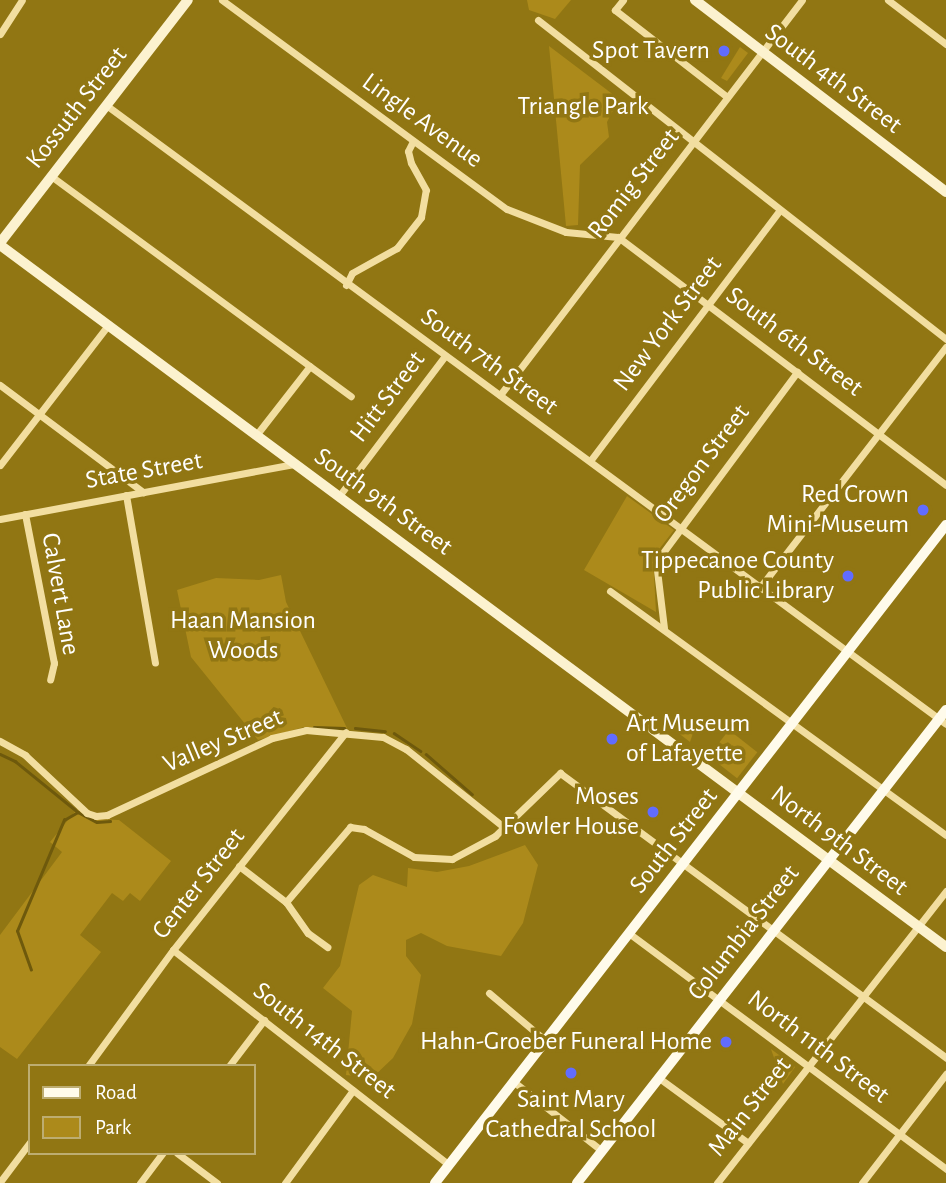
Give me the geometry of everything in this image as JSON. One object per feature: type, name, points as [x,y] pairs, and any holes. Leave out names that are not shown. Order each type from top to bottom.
[{"type":"main road","name":"South Street","points":[[435,1183],[796,722],[946,525]]},
{"type":"main road","name":"Columbia Street","points":[[577,1183],[885,789],[944,718]]},
{"type":"street","points":[[0,34],[22,0]]},
{"type":"street","name":"Kossuth Street","points":[[0,244],[188,0]]},
{"type":"street","name":"Lingle Avenue","points":[[222,0],[508,209],[541,226],[617,237]]},
{"type":"street","points":[[623,0],[615,10],[727,97]]},
{"type":"street","name":"South 4th Street","points":[[695,0],[946,192]]},
{"type":"street","name":"Romig Street","points":[[500,395],[617,237],[694,143],[802,0]]},
{"type":"street","points":[[888,0],[946,44]]},
{"type":"street","points":[[900,9],[907,0]]},
{"type":"street","points":[[538,20],[946,339]]},
{"type":"street","name":"South 7th Street","points":[[106,104],[346,285],[944,718]]},
{"type":"street","points":[[346,285],[352,273],[397,248],[421,217],[426,190],[411,163],[408,151],[413,141]]},
{"type":"street","points":[[51,176],[351,396]]},
{"type":"street","name":"New York Street","points":[[590,461],[779,211]]},
{"type":"street","name":"South 6th Street","points":[[617,237],[710,304],[946,485]]},
{"type":"street","name":"South 9th Street","points":[[0,244],[740,793]]},
{"type":"street","points":[[0,465],[109,324]]},
{"type":"street","points":[[761,586],[946,347]]},
{"type":"street","name":"Hitt Street","points":[[338,496],[445,356]]},
{"type":"street","points":[[257,435],[310,366]]},
{"type":"street","name":"Oregon Street","points":[[664,628],[656,562],[797,372]]},
{"type":"street","points":[[0,385],[143,492]]},
{"type":"street","name":"State Street","points":[[0,519],[295,464]]},
{"type":"street","points":[[126,495],[155,663]]},
{"type":"street","name":"Calvert Lane","points":[[25,514],[54,663],[50,680]]},
{"type":"street","points":[[610,591],[796,722],[946,835]]},
{"type":"street","name":"Valley Street","points":[[0,741],[25,755],[87,813],[96,816],[107,815],[272,738],[306,730],[383,737],[406,748],[505,828]]},
{"type":"street","name":"Center Street","points":[[89,1064],[173,950],[346,732]]},
{"type":"street","points":[[286,902],[350,827],[365,829],[414,857],[436,861],[481,847],[505,828],[560,773],[686,862],[946,1058]]},
{"type":"street","name":"North 9th Street","points":[[740,793],[946,947]]},
{"type":"street","points":[[239,866],[286,902],[308,933],[327,947]]},
{"type":"street","name":"Main Street","points":[[717,1183],[946,891]]},
{"type":"street","name":"North 11th Street","points":[[630,934],[946,1169]]},
{"type":"street","name":"South 14th Street","points":[[173,950],[449,1165]]},
{"type":"street","points":[[489,993],[546,1041]]},
{"type":"street","points":[[231,1064],[264,1020]]},
{"type":"street","points":[[862,1183],[946,1074]]},
{"type":"street","points":[[659,1078],[748,1143]]},
{"type":"street","points":[[514,1082],[602,1151]]},
{"type":"street","points":[[285,1183],[353,1090]]},
{"type":"street","points":[[0,1182],[28,1145]]},
{"type":"street","points":[[140,1183],[161,1155]]},
{"type":"street","points":[[180,1155],[216,1183]]},
{"type":"green space","name":"Triangle Park","points":[[527,0],[571,0],[555,19],[529,10]]},
{"type":"green space","name":"Triangle Park","points":[[549,46],[619,99],[607,122],[609,137],[580,165],[578,225],[566,226]]},
{"type":"green space","points":[[740,47],[748,53],[727,81],[721,78]]},
{"type":"green space","points":[[627,496],[674,530],[653,557],[656,612],[584,570]]},
{"type":"green space","name":"Haan Mansion Woods","points":[[281,575],[286,602],[347,728],[304,727],[258,740],[191,657],[177,590],[216,578],[259,580]]},
{"type":"green space","points":[[671,720],[685,723],[693,733],[690,742],[668,725]]},
{"type":"green space","points":[[729,730],[757,752],[737,778],[709,756]]},
{"type":"green space","points":[[77,809],[96,819],[119,820],[171,861],[140,901],[130,893],[123,901],[112,893],[80,935],[101,952],[17,1059],[0,1047],[0,935],[62,852],[50,842]]},
{"type":"green space","points":[[525,845],[538,865],[523,923],[501,956],[447,946],[421,933],[406,940],[406,956],[421,975],[412,1024],[393,1058],[372,1078],[346,1075],[352,1011],[323,988],[340,966],[359,885],[373,875],[407,887],[408,868],[437,872],[469,866]]},
{"type":"green space","points":[[771,1049],[795,1067],[783,1084]]},
{"type":"waterway","points":[[314,727],[344,728]]},
{"type":"waterway","points":[[355,728],[385,731]]},
{"type":"waterway","points":[[394,733],[421,751]]},
{"type":"waterway","points":[[0,754],[15,761],[78,812]]},
{"type":"waterway","points":[[426,754],[472,794]]},
{"type":"waterway","points":[[31,970],[17,931],[64,820],[78,812],[97,822],[110,821]]},
{"type":"place","name":"Spot Tavern","points":[[724,51]]},
{"type":"place","name":"Red Crown Mini-Museum","points":[[923,510]]},
{"type":"place","name":"Tippecanoe County Public Library","points":[[848,576]]},
{"type":"place","name":"Art Museum of Lafayette","points":[[612,739]]},
{"type":"place","name":"Moses Fowler House","points":[[653,812]]},
{"type":"place","name":"Hahn-Groeber Funeral Home","points":[[726,1042]]},
{"type":"place","name":"Saint Mary Cathedral School","points":[[571,1073]]}]
